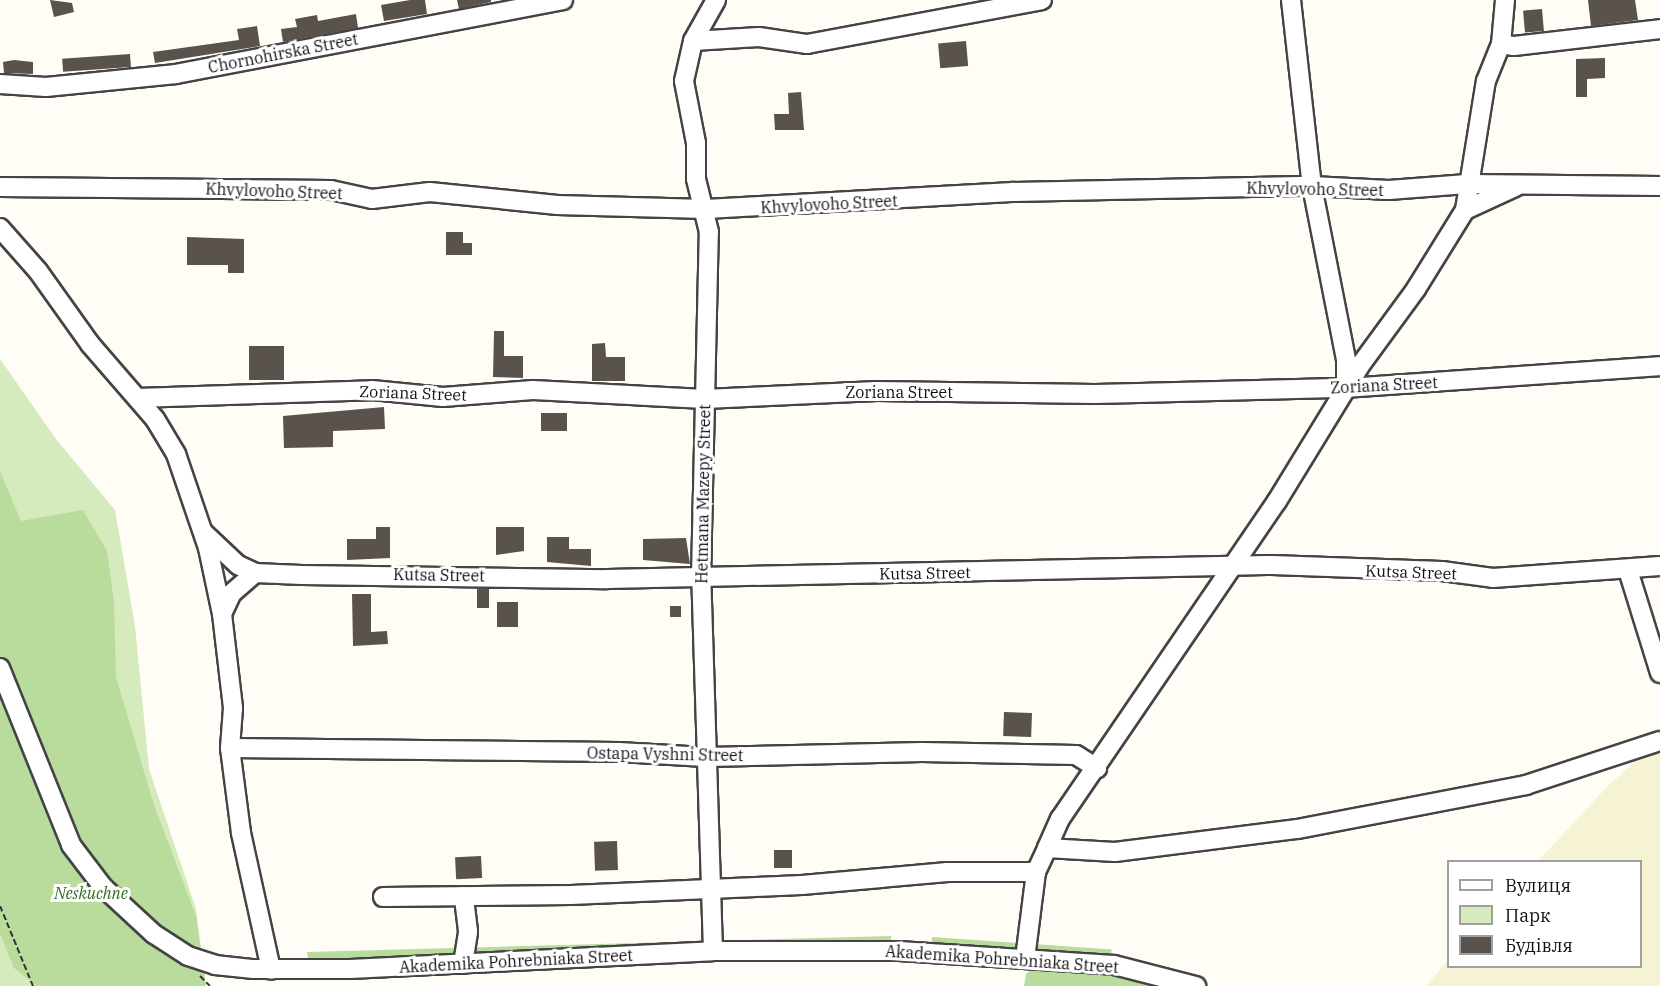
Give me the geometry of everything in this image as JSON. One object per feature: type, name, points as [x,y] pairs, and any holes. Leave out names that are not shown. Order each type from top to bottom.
[{"type":"street","name":"Chornohirska Street","points":[[0,84],[46,87],[176,74],[563,0]]},
{"type":"street","name":"Hetmana Mazepy Street","points":[[712,951],[708,889],[701,577],[706,209],[698,190],[696,143],[684,96],[693,41],[716,0]]},
{"type":"street","points":[[693,41],[759,37],[807,44],[1042,0]]},
{"type":"street","points":[[1291,0],[1312,186],[1346,360],[1346,388]]},
{"type":"street","points":[[1025,959],[1036,872],[1060,819],[1277,501],[1346,388],[1465,210],[1467,184],[1486,81],[1501,44],[1505,0]]},
{"type":"street","points":[[1501,44],[1514,46],[1660,29]]},
{"type":"street","name":"Khvylovoho Street","points":[[0,187],[331,190],[372,199],[430,192],[556,205],[706,209],[1014,192],[1312,186],[1389,190],[1467,184],[1660,186]]},
{"type":"street","points":[[1465,210],[1520,184]]},
{"type":"street","points":[[0,228],[38,271],[90,344],[137,398],[176,454],[204,533],[222,614],[233,708],[230,748],[248,877],[269,946],[271,970]]},
{"type":"street","name":"Zoriana Street","points":[[137,398],[372,390],[443,397],[533,390],[705,399],[876,391],[1095,394],[1346,388],[1660,366]]},
{"type":"street","points":[[204,533],[238,565],[255,573],[232,593],[222,614]]},
{"type":"street","name":"Kutsa Street","points":[[255,573],[701,577],[1230,568],[1272,565],[1442,572],[1493,578],[1660,566]]},
{"type":"street","points":[[1628,570],[1660,673]]},
{"type":"street","name":"Akademika Pohrebniaka Street","points":[[0,668],[50,802],[70,845],[103,887],[154,934],[188,956],[214,965],[271,970],[463,964],[712,951],[899,951],[1133,968],[1196,986]]},
{"type":"street","points":[[1047,848],[1114,852],[1298,829],[1526,785],[1660,741]]},
{"type":"street","name":"Ostapa Vyshni Street","points":[[230,748],[619,752],[705,757],[922,752],[1076,755],[1096,768]]},
{"type":"street","points":[[383,897],[708,889],[948,872],[1036,872]]},
{"type":"street","points":[[463,964],[468,931],[464,896]]},
{"type":"path","points":[[0,906],[33,986]]},
{"type":"shaded area","points":[[1660,738],[1660,986],[1426,986],[1447,961],[1447,968],[1642,968],[1642,860],[1539,860],[1606,788]]},
{"type":"green space","name":"Neskuchne","points":[[0,359],[56,439],[115,510],[135,626],[149,769],[196,909],[206,986],[0,986]]},
{"type":"green space","name":"Neskuchne","points":[[0,471],[21,521],[83,510],[107,551],[114,602],[116,677],[154,805],[196,916],[206,986],[37,986],[14,968],[0,934]]},
{"type":"green space","points":[[891,936],[891,945],[309,964],[307,952]]},
{"type":"green space","points":[[932,937],[1112,950],[1111,959],[931,946]]},
{"type":"green space","points":[[1036,965],[1131,973],[1174,986],[1024,986],[1026,974]]},
{"type":"building","points":[[50,0],[72,3],[74,12],[54,17]]},
{"type":"building","points":[[425,0],[427,14],[384,21],[381,5]]},
{"type":"building","points":[[457,0],[491,0],[491,2],[459,9]]},
{"type":"building","points":[[1588,0],[1635,0],[1638,20],[1591,26]]},
{"type":"building","points":[[1542,9],[1544,31],[1525,33],[1523,11]]},
{"type":"building","points":[[356,14],[358,28],[283,42],[281,29],[297,27],[295,19],[317,15],[318,21]]},
{"type":"building","points":[[257,26],[260,46],[155,63],[153,52],[239,40],[237,29]]},
{"type":"building","points":[[966,41],[968,66],[940,68],[938,43]]},
{"type":"building","points":[[130,54],[131,67],[63,72],[62,59]]},
{"type":"building","points":[[1605,58],[1605,78],[1587,79],[1587,97],[1576,97],[1576,59]]},
{"type":"building","points":[[14,60],[33,62],[33,74],[4,73],[3,62]]},
{"type":"building","points":[[801,92],[804,130],[775,130],[774,114],[789,114],[788,93]]},
{"type":"building","points":[[446,232],[463,232],[463,243],[472,243],[472,255],[446,255]]},
{"type":"building","points":[[187,237],[244,239],[244,273],[228,273],[228,265],[187,265]]},
{"type":"building","points":[[494,331],[504,331],[504,356],[523,356],[523,378],[493,377]]},
{"type":"building","points":[[605,343],[606,357],[625,357],[625,381],[592,381],[592,344]]},
{"type":"building","points":[[249,346],[284,346],[284,380],[249,380]]},
{"type":"building","points":[[384,407],[385,429],[333,431],[333,447],[284,448],[283,416]]},
{"type":"building","points":[[541,413],[567,413],[567,431],[541,431]]},
{"type":"building","points":[[376,527],[390,527],[390,558],[347,560],[347,539],[376,539]]},
{"type":"building","points":[[496,527],[524,527],[524,551],[496,555]]},
{"type":"building","points":[[547,537],[569,537],[569,549],[591,549],[591,566],[547,562]]},
{"type":"building","points":[[686,538],[690,564],[643,560],[643,539]]},
{"type":"building","points":[[477,589],[489,589],[489,608],[477,608]]},
{"type":"building","points":[[352,594],[371,594],[371,632],[387,631],[388,644],[353,646]]},
{"type":"building","points":[[497,602],[518,602],[518,627],[497,627]]},
{"type":"building","points":[[670,606],[681,606],[681,617],[670,617]]},
{"type":"building","points":[[1004,712],[1032,713],[1031,737],[1003,736]]},
{"type":"building","points":[[617,841],[618,870],[595,871],[594,842]]},
{"type":"building","points":[[774,850],[792,850],[792,868],[774,868]]},
{"type":"building","points":[[481,856],[482,878],[456,879],[455,857]]}]
